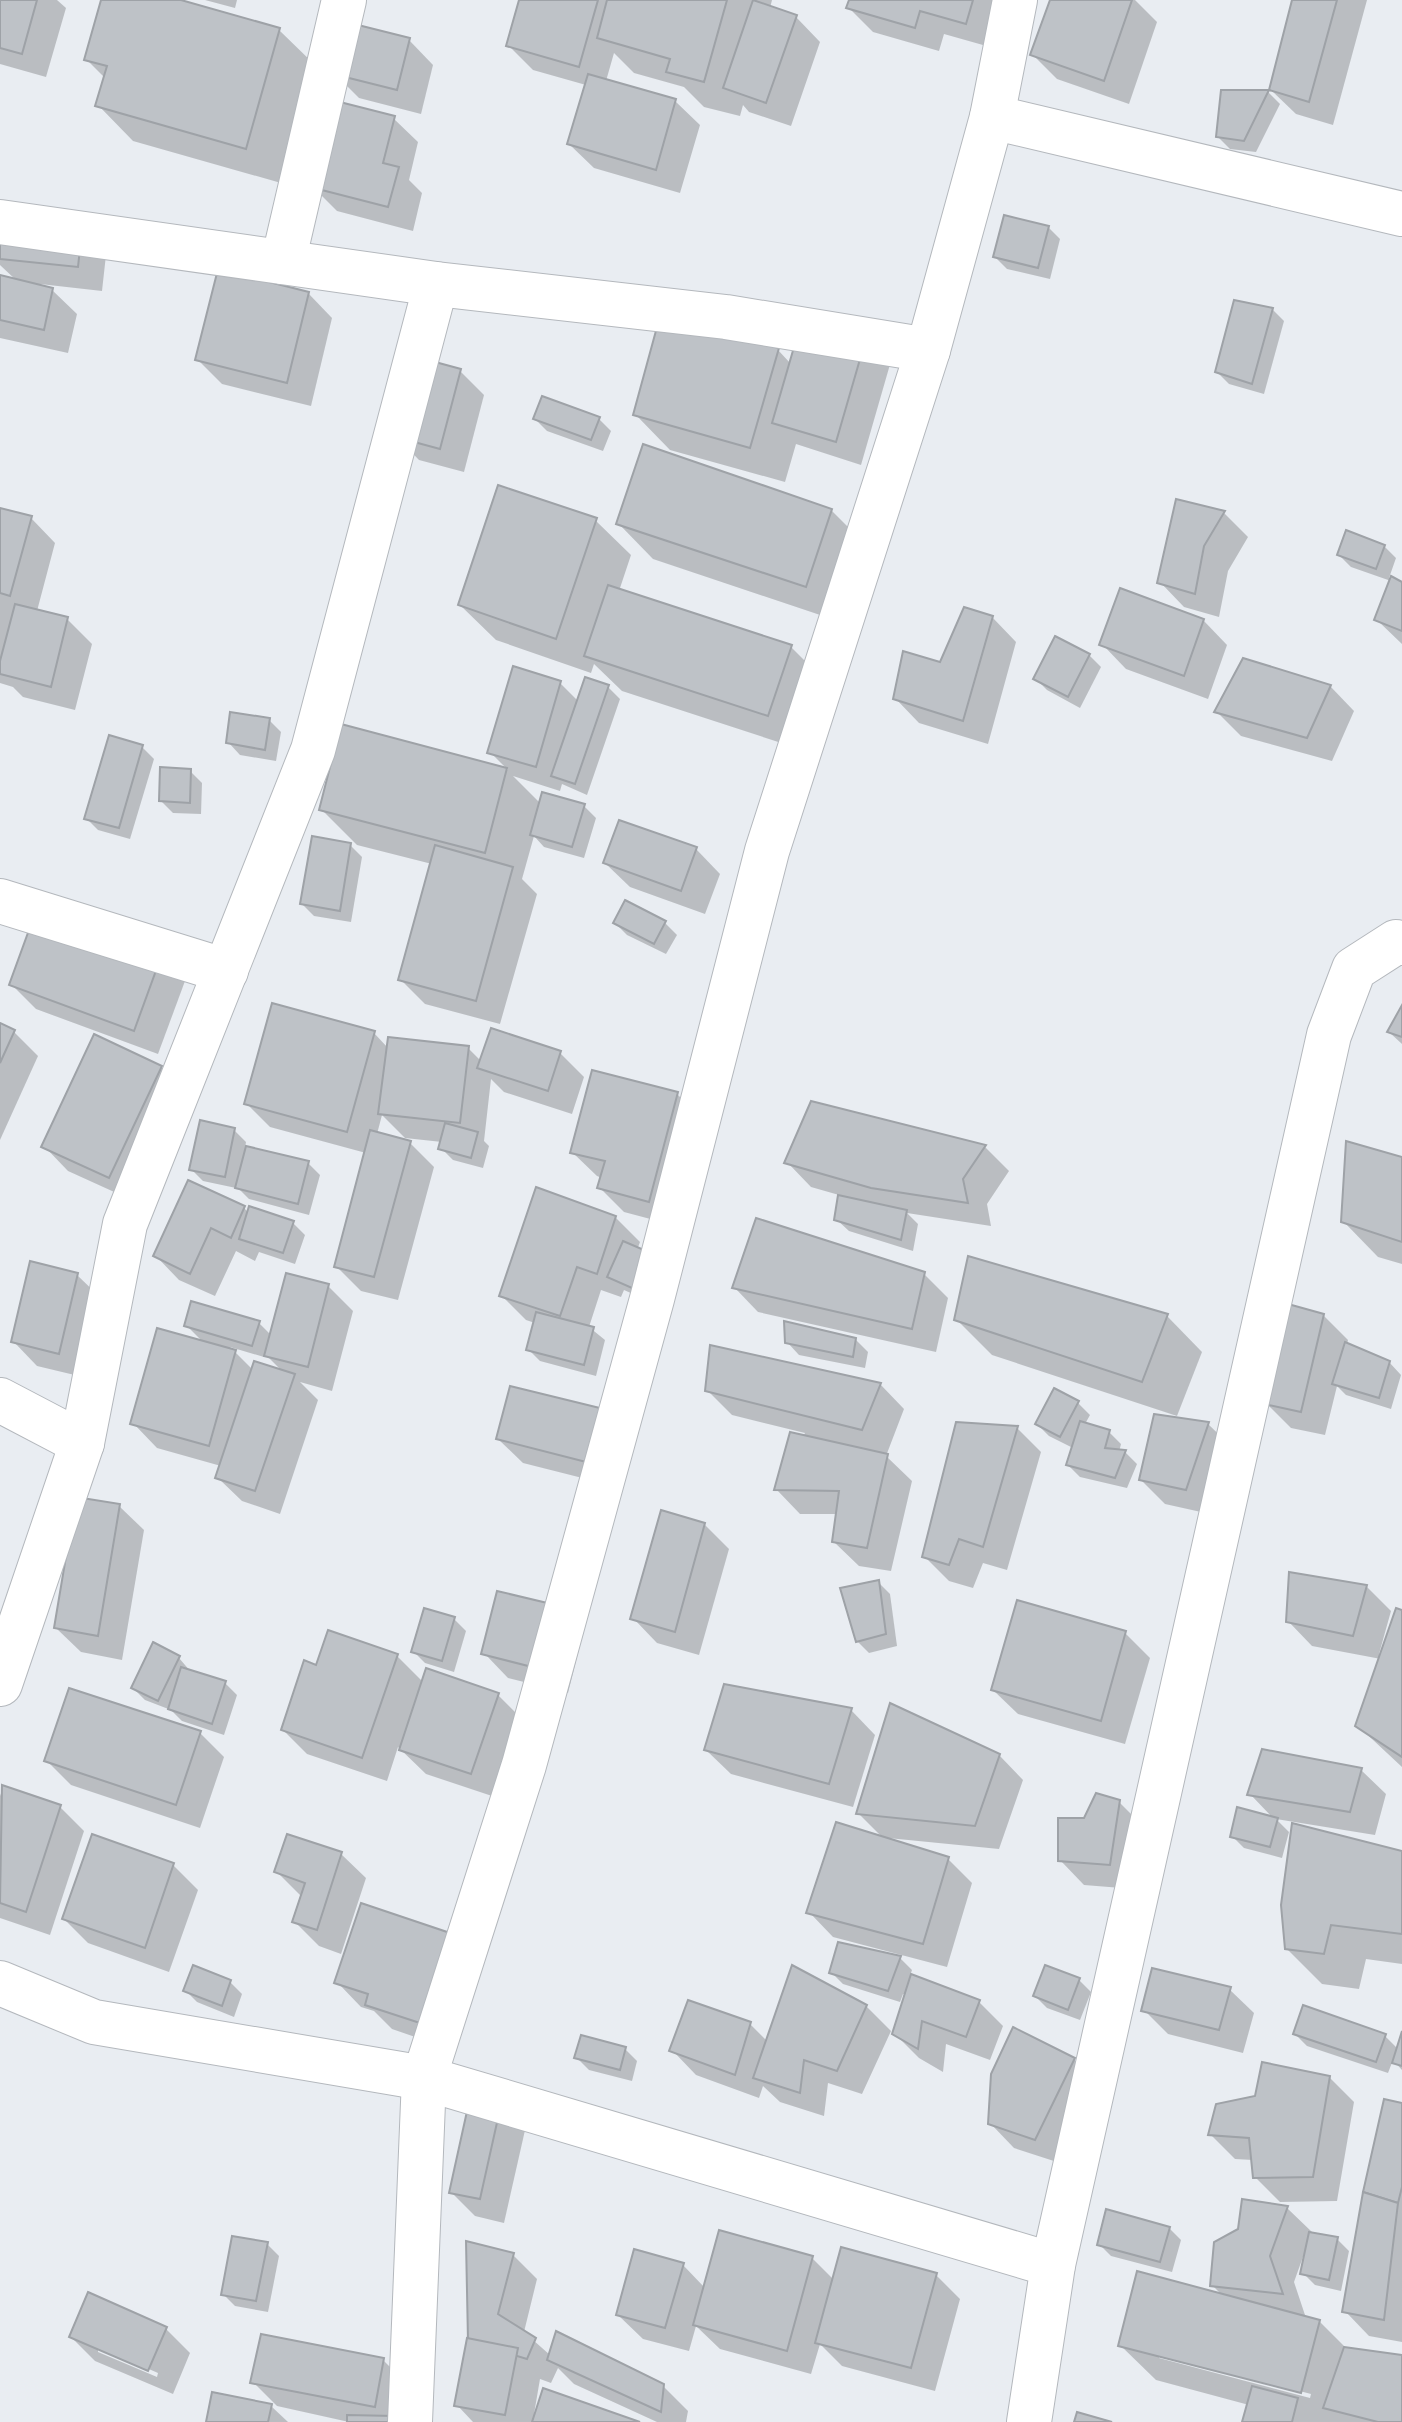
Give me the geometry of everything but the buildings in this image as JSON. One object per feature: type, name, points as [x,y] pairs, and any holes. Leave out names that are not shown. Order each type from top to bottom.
[{"type":"street","points":[[283,262],[344,0]]},
{"type":"street","points":[[410,2422],[424,2078],[524,1765],[652,1299],[767,851],[928,350],[992,117],[1015,0]]},
{"type":"street","points":[[992,117],[1402,214]]},
{"type":"street","points":[[0,222],[436,284],[726,317],[928,350]]},
{"type":"street","points":[[0,1684],[82,1443],[125,1224],[313,750],[436,284]]},
{"type":"street","points":[[0,901],[226,971]]},
{"type":"street","points":[[1029,2422],[1053,2265],[1329,1035],[1354,969],[1396,942],[1402,943]]},
{"type":"street","points":[[0,1400],[82,1443]]},
{"type":"street","points":[[0,1983],[94,2022],[424,2078],[1053,2265]]}]
